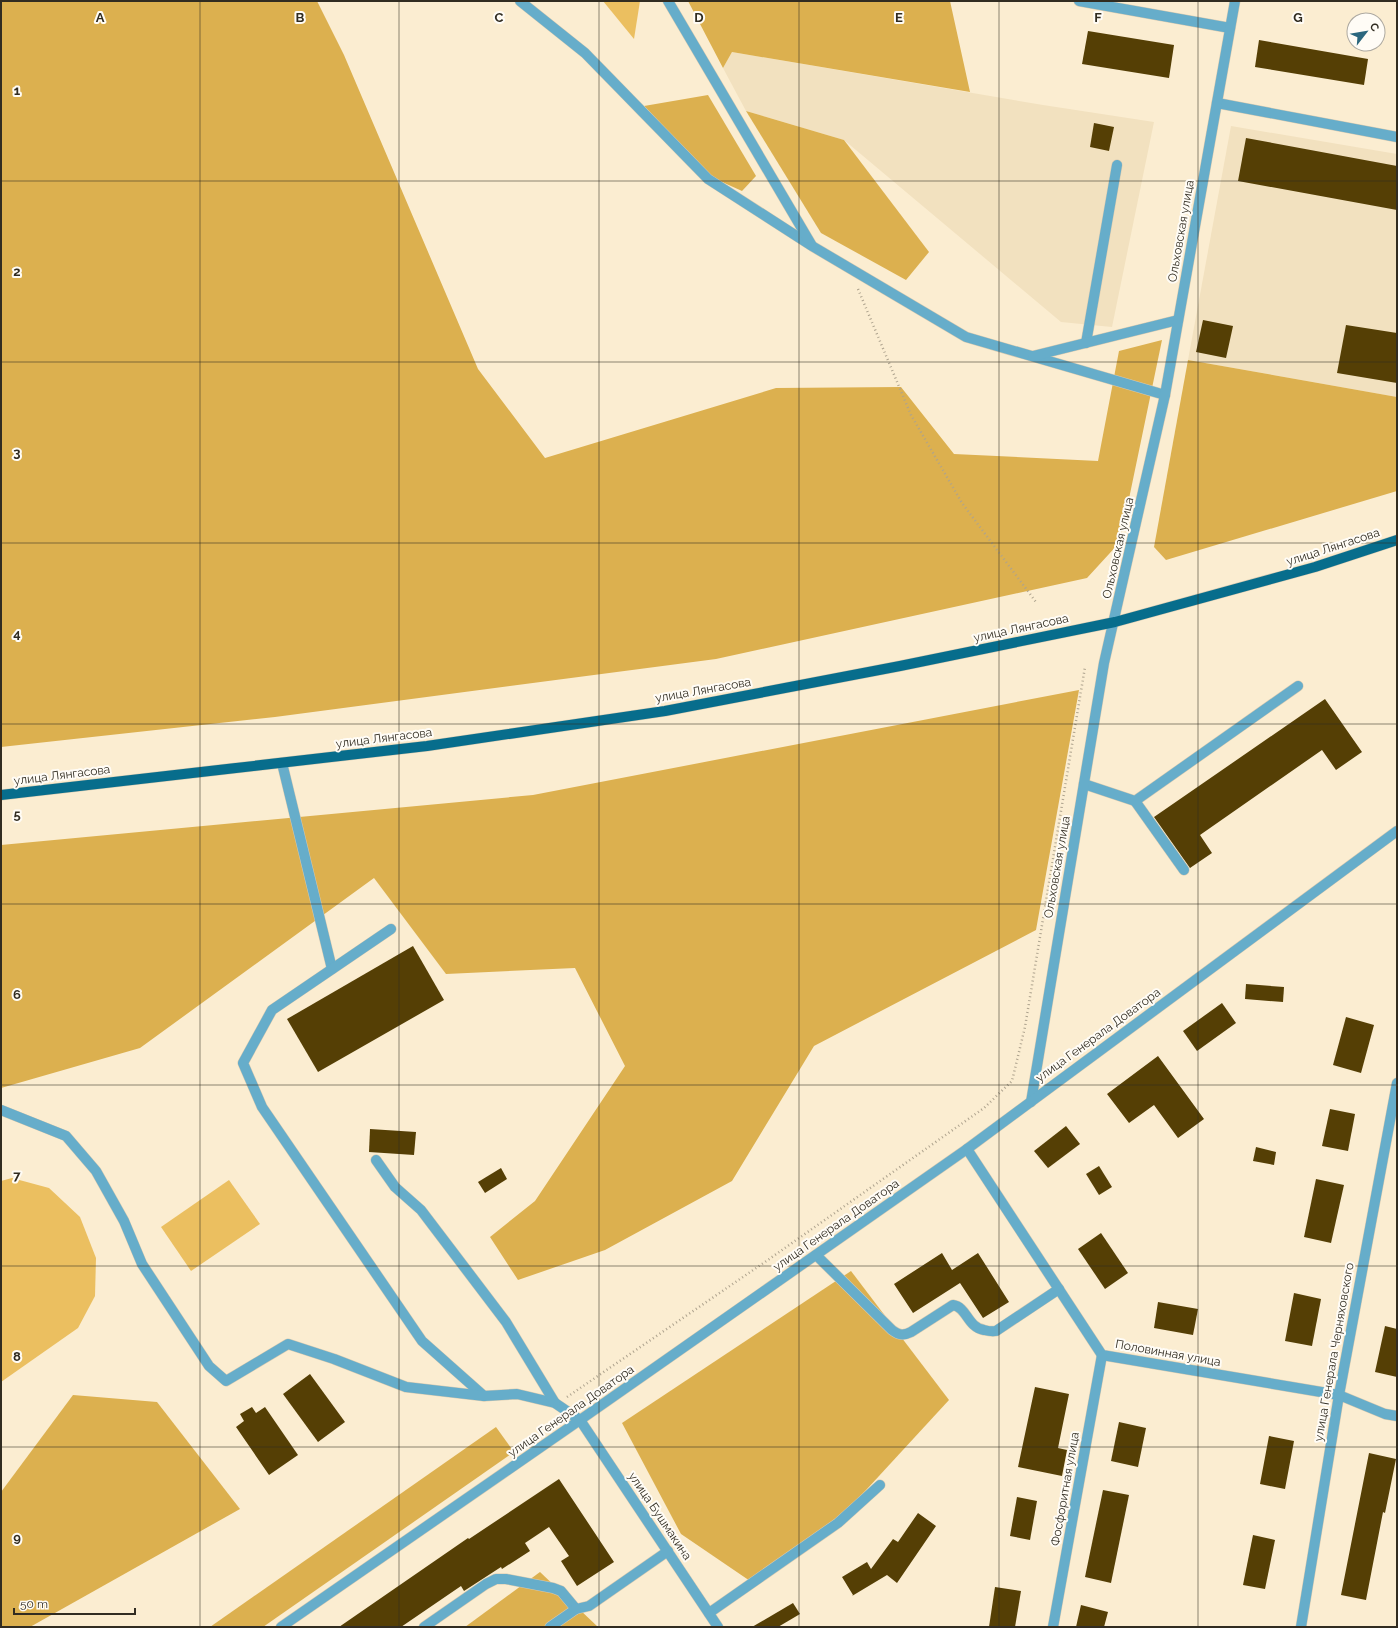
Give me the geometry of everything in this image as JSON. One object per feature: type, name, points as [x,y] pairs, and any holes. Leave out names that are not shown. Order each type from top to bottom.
[{"type":"main road","name":"улица Лянгасова","points":[[1,795],[427,746],[665,710],[908,665],[1115,622],[1315,567],[1397,540]]},
{"type":"street","points":[[520,1],[585,53],[708,179],[812,246],[966,337],[1165,395]]},
{"type":"street","points":[[668,1],[812,246]]},
{"type":"street","points":[[1079,1],[1230,28]]},
{"type":"street","name":"Ольховская улица","points":[[1031,1102],[1104,663],[1115,622],[1165,395],[1235,1]]},
{"type":"street","points":[[1217,103],[1397,137]]},
{"type":"street","points":[[1086,342],[1117,165]]},
{"type":"street","points":[[1031,356],[1178,320]]},
{"type":"street","points":[[1135,801],[1298,686]]},
{"type":"street","points":[[282,763],[332,969]]},
{"type":"street","points":[[1084,784],[1135,801],[1184,870]]},
{"type":"street","name":"улица Генерала Доватора","points":[[281,1627],[967,1149],[1397,831]]},
{"type":"street","points":[[391,929],[272,1010],[243,1063],[262,1107],[422,1341],[484,1396]]},
{"type":"street","name":"улица Генерала Черняховского","points":[[1301,1627],[1339,1395],[1397,1083]]},
{"type":"street","points":[[1,1110],[66,1136],[96,1171],[124,1221],[142,1264],[209,1366],[226,1381],[288,1344],[334,1359],[406,1388],[484,1396],[517,1394],[555,1403],[580,1420]]},
{"type":"street","name":"Половинная улица","points":[[967,1149],[1102,1355],[1339,1395],[1385,1414],[1397,1416]]},
{"type":"street","points":[[376,1160],[395,1187],[421,1210],[506,1322],[555,1403]]},
{"type":"street","points":[[816,1255],[892,1330],[899,1335],[905,1335],[911,1332],[953,1305],[962,1309],[970,1322],[976,1328],[996,1331],[1059,1290]]},
{"type":"street","name":"Фосфоритная улица","points":[[1053,1627],[1102,1355]]},
{"type":"street","name":"улица Бушмакина","points":[[580,1420],[718,1627]]},
{"type":"street","points":[[708,1613],[838,1523],[880,1485]]},
{"type":"street","points":[[550,1627],[576,1609],[589,1606],[668,1552]]},
{"type":"street","points":[[424,1627],[486,1584],[496,1579],[506,1579],[553,1588],[560,1591],[576,1609]]},
{"type":"path","points":[[850,268],[911,415],[962,503],[1036,602]]},
{"type":"path","points":[[580,1420],[567,1398],[765,1262],[984,1108],[1012,1081],[1025,1027],[1085,667]]},
{"type":"shaded area","points":[[1,1],[317,1],[344,55],[478,369],[545,458],[776,388],[901,387],[954,454],[1098,461],[1119,351],[1162,340],[1120,542],[1087,578],[716,659],[275,717],[1,747]]},
{"type":"shaded area","points":[[603,1],[640,1],[634,39]]},
{"type":"shaded area","points":[[688,1],[950,1],[970,92],[732,52],[723,68]]},
{"type":"shaded area","points":[[732,52],[1043,105],[1154,122],[1112,327],[1061,322],[844,140],[746,111],[723,68]]},
{"type":"shaded area","points":[[708,95],[756,176],[742,191],[711,177],[644,106]]},
{"type":"shaded area","points":[[746,111],[844,140],[929,252],[906,280],[821,233]]},
{"type":"shaded area","points":[[1231,126],[1397,154],[1397,397],[1188,360]]},
{"type":"shaded area","points":[[1188,360],[1397,397],[1397,491],[1166,560],[1154,547]]},
{"type":"shaded area","points":[[1079,690],[1036,930],[814,1046],[732,1181],[605,1250],[518,1280],[490,1237],[535,1201],[625,1066],[575,968],[446,974],[374,878],[140,1048],[1,1088],[1,845],[533,795]]},
{"type":"shaded area","points":[[12,1178],[49,1188],[80,1217],[96,1258],[95,1296],[78,1328],[1,1382],[1,1181]]},
{"type":"shaded area","points":[[229,1180],[260,1224],[191,1271],[161,1227]]},
{"type":"shaded area","points":[[851,1271],[949,1400],[844,1514],[753,1583],[681,1534],[622,1423]]},
{"type":"shaded area","points":[[73,1395],[157,1402],[240,1509],[30,1627],[1,1627],[1,1492]]},
{"type":"shaded area","points":[[496,1427],[514,1452],[263,1627],[210,1627]]},
{"type":"shaded area","points":[[540,1572],[598,1627],[465,1627]]},
{"type":"building","points":[[1088,31],[1174,45],[1169,78],[1082,64]]},
{"type":"building","points":[[1259,40],[1368,59],[1364,85],[1255,67]]},
{"type":"building","points":[[1094,123],[1114,127],[1109,151],[1090,147]]},
{"type":"building","points":[[1246,138],[1397,166],[1397,210],[1238,181]]},
{"type":"building","points":[[1203,320],[1233,326],[1226,358],[1196,352]]},
{"type":"building","points":[[1346,325],[1397,333],[1397,383],[1337,373]]},
{"type":"building","points":[[1325,699],[1362,752],[1336,770],[1322,750],[1200,835],[1212,853],[1190,868],[1154,817]]},
{"type":"building","points":[[413,946],[444,1000],[318,1072],[287,1019]]},
{"type":"building","points":[[1246,984],[1284,987],[1283,1002],[1245,999]]},
{"type":"building","points":[[1222,1003],[1236,1023],[1197,1051],[1183,1031]]},
{"type":"building","points":[[1346,1017],[1374,1025],[1361,1073],[1333,1065]]},
{"type":"building","points":[[1158,1056],[1204,1119],[1178,1138],[1154,1105],[1129,1123],[1107,1094]]},
{"type":"building","points":[[1330,1109],[1355,1114],[1348,1151],[1322,1146]]},
{"type":"building","points":[[1066,1126],[1080,1144],[1048,1168],[1034,1151]]},
{"type":"building","points":[[370,1129],[416,1132],[414,1155],[369,1152]]},
{"type":"building","points":[[1256,1147],[1276,1152],[1274,1165],[1253,1161]]},
{"type":"building","points":[[1099,1166],[1112,1187],[1099,1195],[1086,1174]]},
{"type":"building","points":[[501,1168],[507,1179],[485,1193],[478,1182]]},
{"type":"building","points":[[1316,1179],[1344,1185],[1331,1243],[1304,1237]]},
{"type":"building","points":[[1101,1233],[1128,1273],[1105,1289],[1078,1249]]},
{"type":"building","points":[[942,1253],[952,1270],[978,1253],[1009,1302],[983,1318],[960,1283],[913,1313],[894,1284]]},
{"type":"building","points":[[1294,1293],[1321,1299],[1312,1346],[1285,1341]]},
{"type":"building","points":[[1158,1302],[1198,1309],[1193,1335],[1154,1328]]},
{"type":"building","points":[[1385,1326],[1397,1329],[1397,1377],[1375,1372]]},
{"type":"building","points":[[310,1374],[345,1422],[318,1442],[283,1394]]},
{"type":"building","points":[[1035,1387],[1069,1394],[1058,1448],[1067,1450],[1062,1476],[1018,1467]]},
{"type":"building","points":[[252,1407],[256,1413],[265,1407],[298,1455],[269,1475],[236,1427],[244,1421],[240,1414]]},
{"type":"building","points":[[1119,1422],[1146,1428],[1138,1467],[1111,1461]]},
{"type":"building","points":[[1269,1436],[1294,1441],[1285,1489],[1260,1484]]},
{"type":"building","points":[[1369,1453],[1396,1459],[1385,1513],[1383,1512],[1366,1600],[1341,1595]]},
{"type":"building","points":[[559,1479],[614,1562],[577,1586],[561,1561],[569,1556],[549,1527],[525,1543],[530,1551],[502,1569],[501,1567],[464,1591],[461,1586],[401,1627],[339,1627],[468,1538],[469,1539]]},
{"type":"building","points":[[1103,1490],[1129,1495],[1111,1583],[1085,1577]]},
{"type":"building","points":[[1017,1497],[1037,1501],[1030,1540],[1010,1536]]},
{"type":"building","points":[[918,1513],[936,1526],[897,1583],[887,1575],[852,1596],[853,1595],[842,1577],[867,1562],[871,1569],[893,1539],[898,1542]]},
{"type":"building","points":[[1253,1535],[1275,1540],[1265,1589],[1243,1585]]},
{"type":"building","points":[[995,1587],[1021,1591],[1015,1627],[989,1627]]},
{"type":"building","points":[[793,1603],[800,1614],[778,1627],[752,1627]]},
{"type":"building","points":[[1081,1605],[1108,1612],[1104,1627],[1076,1627]]}]
